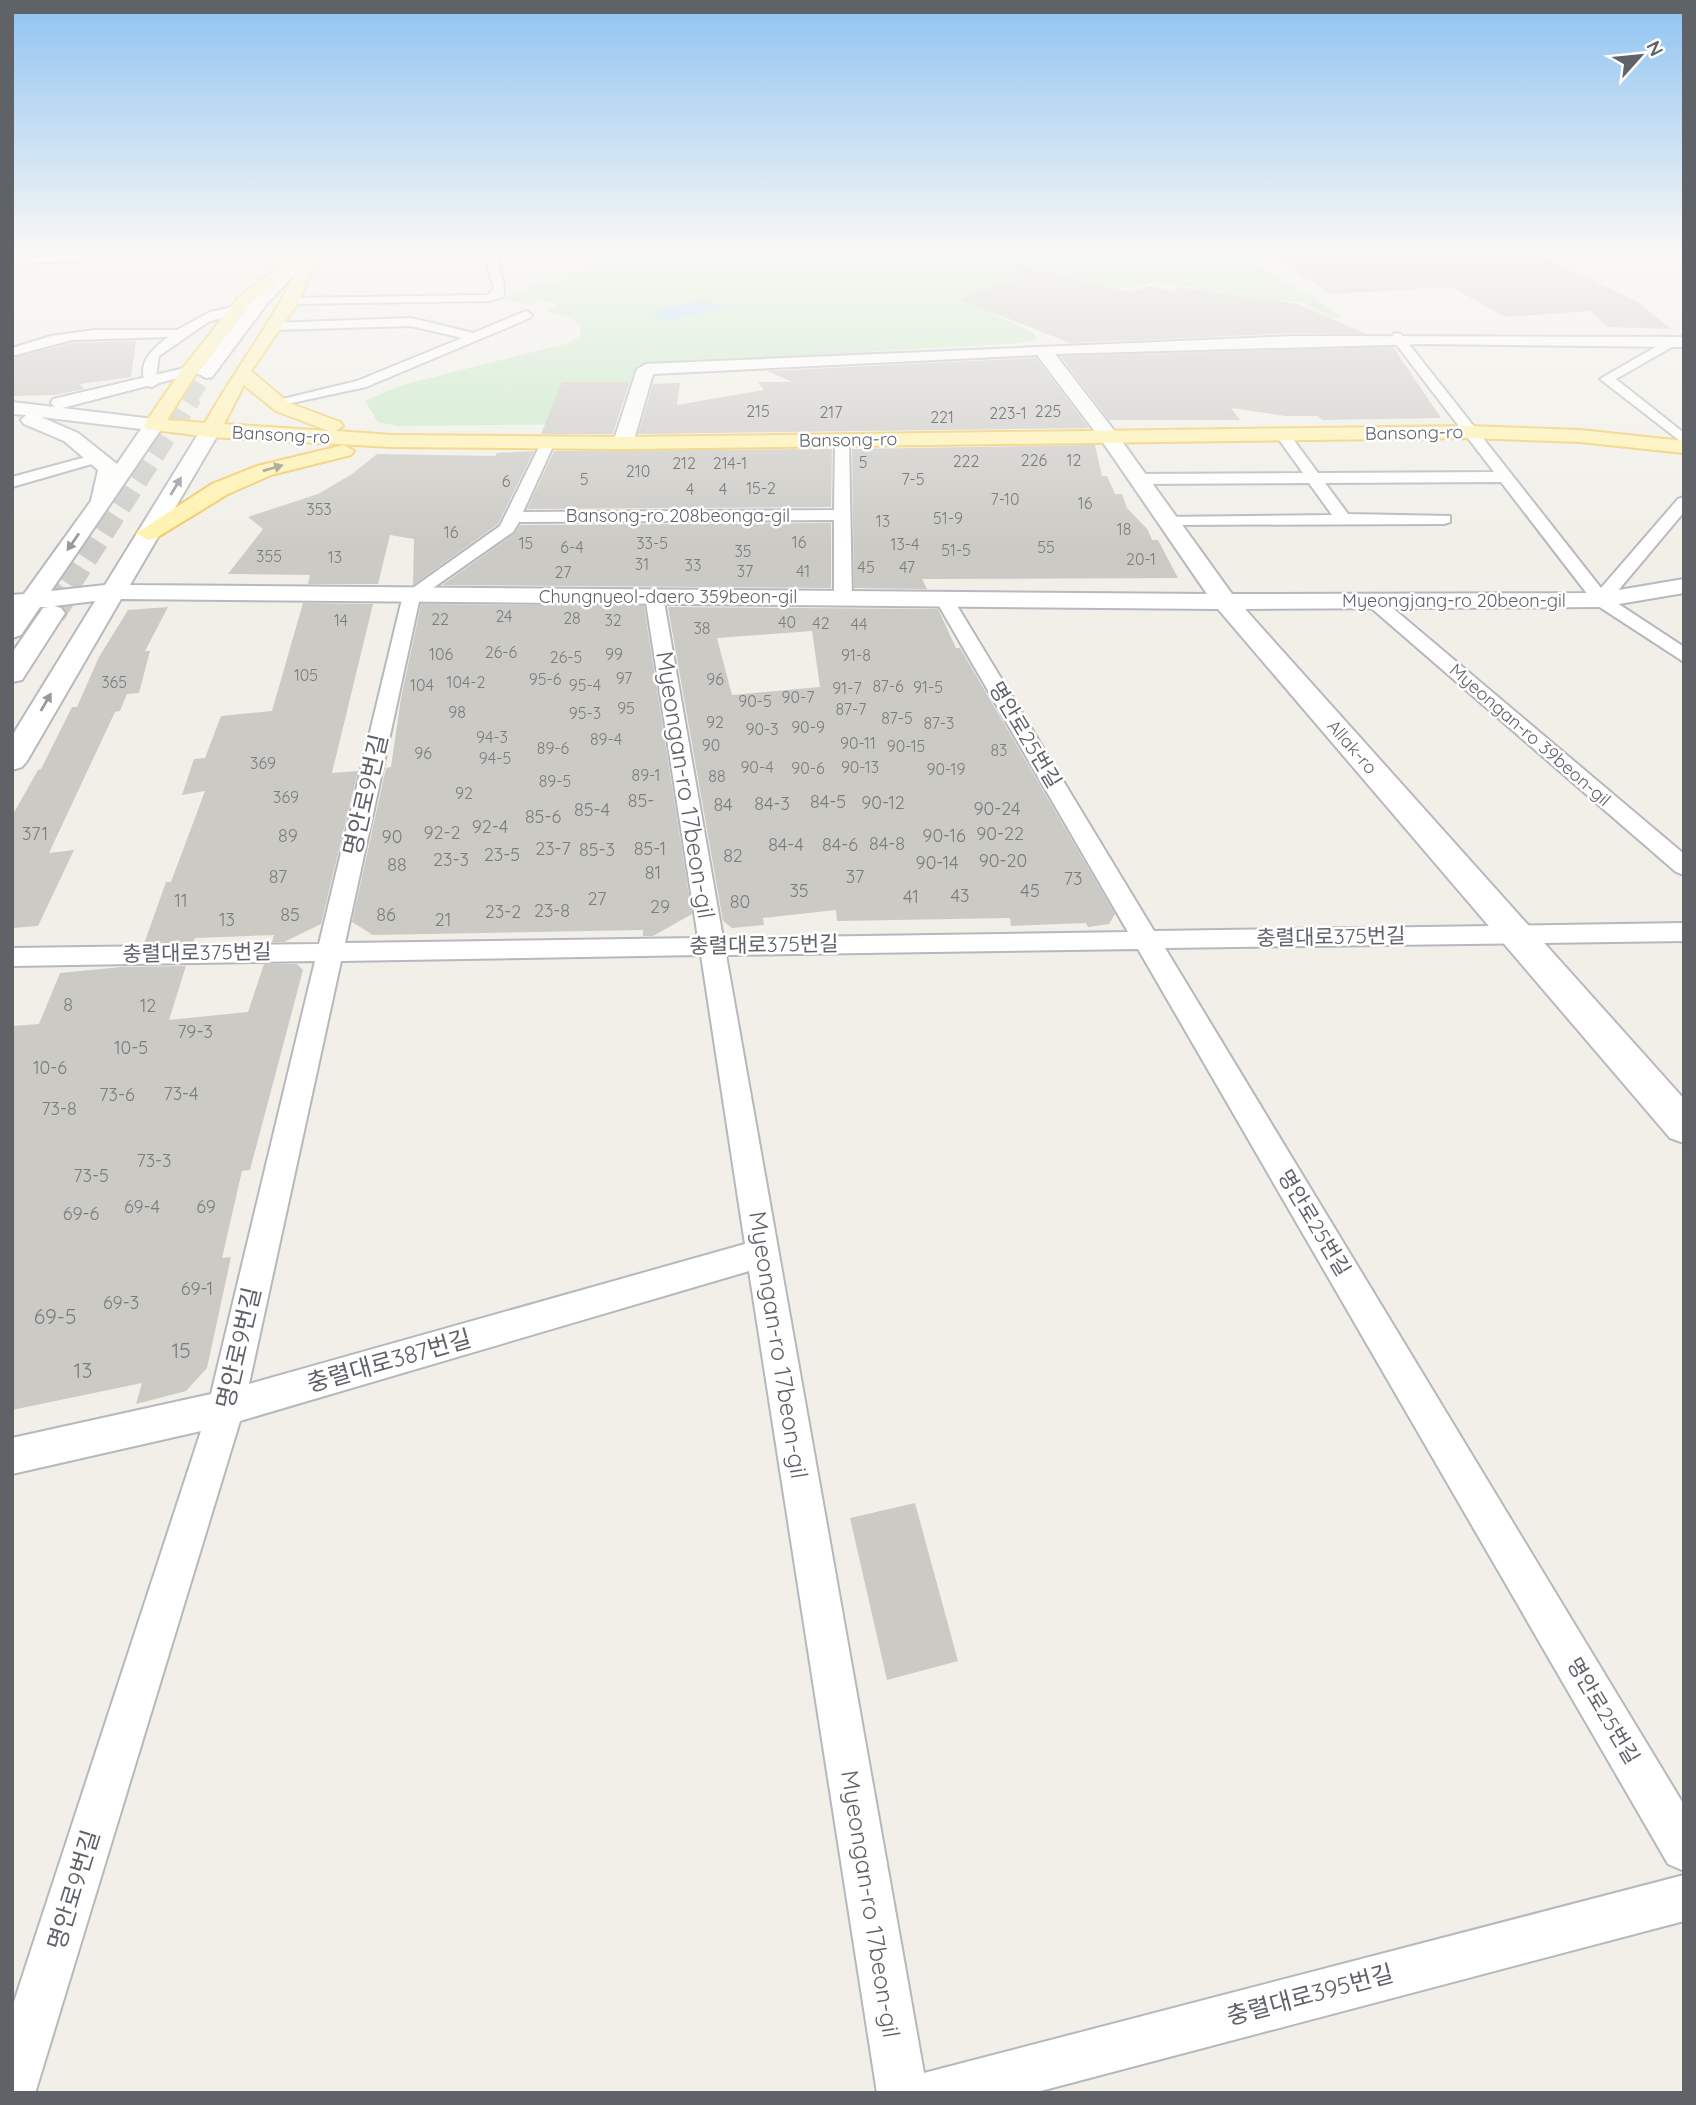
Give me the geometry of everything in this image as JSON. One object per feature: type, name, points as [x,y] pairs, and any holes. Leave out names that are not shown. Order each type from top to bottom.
[{"type":"main road","points":[[12,761],[210,431],[214,374],[222,351]]},
{"type":"main road","points":[[214,374],[232,351]]},
{"type":"main road","points":[[12,674],[43,607],[101,503],[154,425],[243,351]]},
{"type":"main road","points":[[622,443],[646,369],[998,351]]},
{"type":"main road","name":"Allak-ro","points":[[1044,351],[1109,436],[1224,601],[1684,1126]]},
{"type":"main road","points":[[16,408],[75,401],[152,383],[214,374],[305,419],[392,441]]},
{"type":"main road","points":[[16,408],[32,421],[71,437],[109,468],[101,503]]},
{"type":"main road","name":"Bansong-ro","points":[[16,408],[210,431],[392,441],[622,443],[1468,432],[1580,436],[1684,447]]},
{"type":"main road","points":[[148,533],[220,489],[264,470],[392,441]]},
{"type":"main road","name":"Myeongjang-ro 20beon-gil","points":[[1224,601],[1376,603],[1601,600],[1684,586]]},
{"type":"main road","name":"Chungnyeol-daero 359beon-gil","points":[[43,607],[112,592],[1224,601]]},
{"type":"main road","points":[[12,630],[43,607]]},
{"type":"main road","points":[[12,718],[43,607]]},
{"type":"street","points":[[152,383],[149,377],[153,355],[158,351]]},
{"type":"street","points":[[273,403],[361,384],[440,351]]},
{"type":"street","points":[[1408,351],[1601,600],[1684,656]]},
{"type":"street","points":[[1659,351],[1607,379],[1684,440]]},
{"type":"street","points":[[1282,434],[1343,519]]},
{"type":"street","points":[[842,440],[843,598]]},
{"type":"street","points":[[412,594],[507,529],[548,442]]},
{"type":"street","points":[[12,482],[97,458]]},
{"type":"street","points":[[1138,479],[1503,477]]},
{"type":"street","points":[[1601,600],[1684,502]]},
{"type":"street","name":"Bansong-ro 208beonga-gil","points":[[513,517],[842,515]]},
{"type":"street","points":[[1167,520],[1444,519]]},
{"type":"street","name":"명안로9번길","points":[[12,2087],[226,1408],[412,594]]},
{"type":"street","name":"Myeongan-ro 17beon-gil","points":[[654,596],[902,2093]]},
{"type":"street","name":"명안로25번길","points":[[944,599],[1684,1848]]},
{"type":"street","name":"Myeongan-ro 39beon-gil","points":[[1376,603],[1684,867]]},
{"type":"street","name":"충렬대로375번길","points":[[12,957],[330,950],[1684,932]]},
{"type":"street","name":"충렬대로387번길","points":[[12,1456],[226,1408],[762,1253]]},
{"type":"street","name":"충렬대로395번길","points":[[936,2093],[1684,1898]]},
{"type":"green space","points":[[536,351],[877,351],[637,365],[623,403],[593,404],[586,424],[398,426],[378,422],[365,401],[402,385]]},
{"type":"building","points":[[39,351],[135,351],[131,377],[80,384],[84,389],[54,395],[12,396],[12,358]]},
{"type":"building","points":[[1236,351],[1396,351],[1441,418],[1322,420],[1318,416],[1285,416],[1231,408],[1240,420],[1109,420],[1060,356]]},
{"type":"building","points":[[1036,358],[1089,428],[638,434],[653,384],[680,383],[677,405],[764,390],[758,382],[792,382],[768,371]]},
{"type":"building","points":[[562,382],[629,382],[613,434],[541,434]]},
{"type":"building","points":[[1095,445],[1102,476],[1107,476],[1115,494],[1122,494],[1127,508],[1148,530],[1152,540],[1158,540],[1178,578],[922,579],[927,589],[854,588],[852,449]]},
{"type":"building","points":[[832,449],[831,507],[527,509],[554,451]]},
{"type":"building","points":[[534,451],[498,524],[413,585],[414,539],[390,535],[378,584],[308,584],[310,575],[228,574],[263,529],[248,517],[318,494],[352,474],[377,454],[495,456],[497,453]]},
{"type":"building","points":[[831,523],[831,588],[442,585],[514,534],[520,525]]},
{"type":"building","points":[[303,603],[373,604],[332,773],[358,771],[321,924],[284,942],[272,942],[274,935],[195,938],[193,943],[144,944],[166,882],[171,882],[205,791],[182,795],[194,759],[205,758],[221,716],[272,711]]},
{"type":"building","points":[[421,604],[644,606],[692,914],[653,936],[643,936],[643,930],[373,935],[352,922],[386,768],[391,767],[401,698]]},
{"type":"building","points":[[168,607],[145,651],[150,651],[139,693],[127,694],[120,711],[115,712],[49,853],[74,850],[38,926],[12,928],[12,816],[41,769],[72,707],[77,707],[99,657],[128,610]]},
{"type":"building","points":[[668,607],[938,609],[956,648],[960,648],[1115,914],[1109,924],[1088,927],[1086,923],[1011,926],[1010,918],[837,921],[836,910],[763,918],[764,925],[732,928],[723,921]],"holes":[[[812,631],[820,687],[732,695],[717,638]]]},
{"type":"building","points":[[264,964],[297,964],[303,970],[250,1170],[242,1171],[222,1258],[231,1257],[207,1368],[186,1391],[136,1404],[142,1383],[12,1410],[12,1026],[39,1024],[60,973],[121,967],[186,966],[169,1020],[248,1012]]},
{"type":"building","points":[[915,1503],[958,1661],[887,1680],[850,1518]]},
{"type":"tunnel","points":[[190,397],[206,373]]},
{"type":"tunnel","points":[[70,585],[192,396]]},
{"type":"tunnel","points":[[52,613],[71,583]]}]
